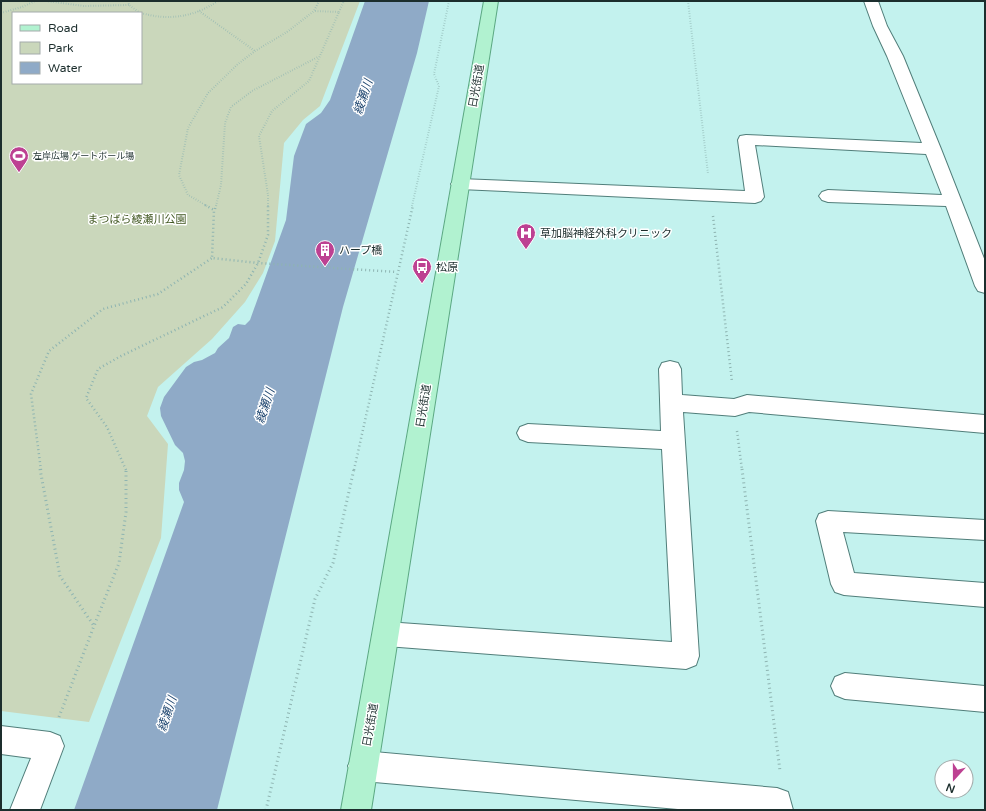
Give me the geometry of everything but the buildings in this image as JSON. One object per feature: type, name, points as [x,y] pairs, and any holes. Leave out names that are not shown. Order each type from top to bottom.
[{"type":"main road","name":"日光街道","points":[[356,810],[491,1]]},
{"type":"street","points":[[871,1],[880,26],[895,56],[933,149],[985,286]]},
{"type":"street","points":[[460,184],[755,197],[746,140],[933,149]]},
{"type":"street","points":[[828,196],[952,201]]},
{"type":"street","points":[[386,634],[686,656],[670,369]]},
{"type":"street","points":[[671,403],[735,408],[747,403],[985,424]]},
{"type":"street","points":[[528,433],[674,441]]},
{"type":"street","points":[[985,530],[828,521],[844,584],[985,595]]},
{"type":"street","points":[[845,686],[985,699]]},
{"type":"street","points":[[1,740],[50,746],[25,810]]},
{"type":"street","points":[[363,766],[777,803],[778,810]]},
{"type":"path","points":[[1,13],[22,7],[35,1]]},
{"type":"path","points":[[46,1],[84,6],[129,5],[140,12]]},
{"type":"path","points":[[128,1],[129,5]]},
{"type":"path","points":[[142,13],[169,18],[188,15],[199,12],[218,1]]},
{"type":"path","points":[[214,210],[188,195],[179,175],[188,128],[208,94],[238,64],[255,51],[287,32],[314,11],[319,1]]},
{"type":"path","points":[[50,746],[56,724],[119,563],[126,512],[126,468],[107,427],[86,398],[98,369],[121,356],[223,307],[246,284],[258,263],[268,235],[268,195],[259,136],[272,111],[308,81],[344,1]]},
{"type":"path","points":[[266,810],[315,599],[332,563],[439,86],[434,74],[449,1]]},
{"type":"path","points":[[314,11],[339,12]]},
{"type":"path","points":[[199,12],[255,51]]},
{"type":"path","points":[[212,258],[214,210],[221,185],[225,123],[231,107],[252,91],[318,56]]},
{"type":"path","points":[[94,626],[60,576],[37,451],[31,394],[49,350],[103,309],[158,294],[212,258],[270,264],[397,272]]},
{"type":"green space","name":"まつばら綾瀬川公園","points":[[1,1],[360,1],[320,106],[303,120],[284,143],[275,241],[263,273],[245,302],[212,339],[158,387],[147,416],[168,444],[161,538],[89,722],[1,711]]},
{"type":"water","name":"綾瀬川","points":[[365,1],[429,1],[417,53],[343,307],[217,810],[74,810],[184,502],[179,490],[179,483],[184,470],[185,461],[183,453],[175,445],[161,416],[160,408],[164,397],[186,367],[215,353],[218,348],[229,338],[233,327],[238,324],[245,325],[250,320],[286,220],[294,156],[306,124],[321,113],[330,100]]},
{"type":"place","name":"左岸広場 ゲートボール場","points":[[19,173]]},
{"type":"place","name":"草加脳神経外科クリニック","points":[[526,250]]},
{"type":"place","name":"ハープ橋","points":[[325,267]]},
{"type":"place","name":"松原","points":[[422,284]]}]
